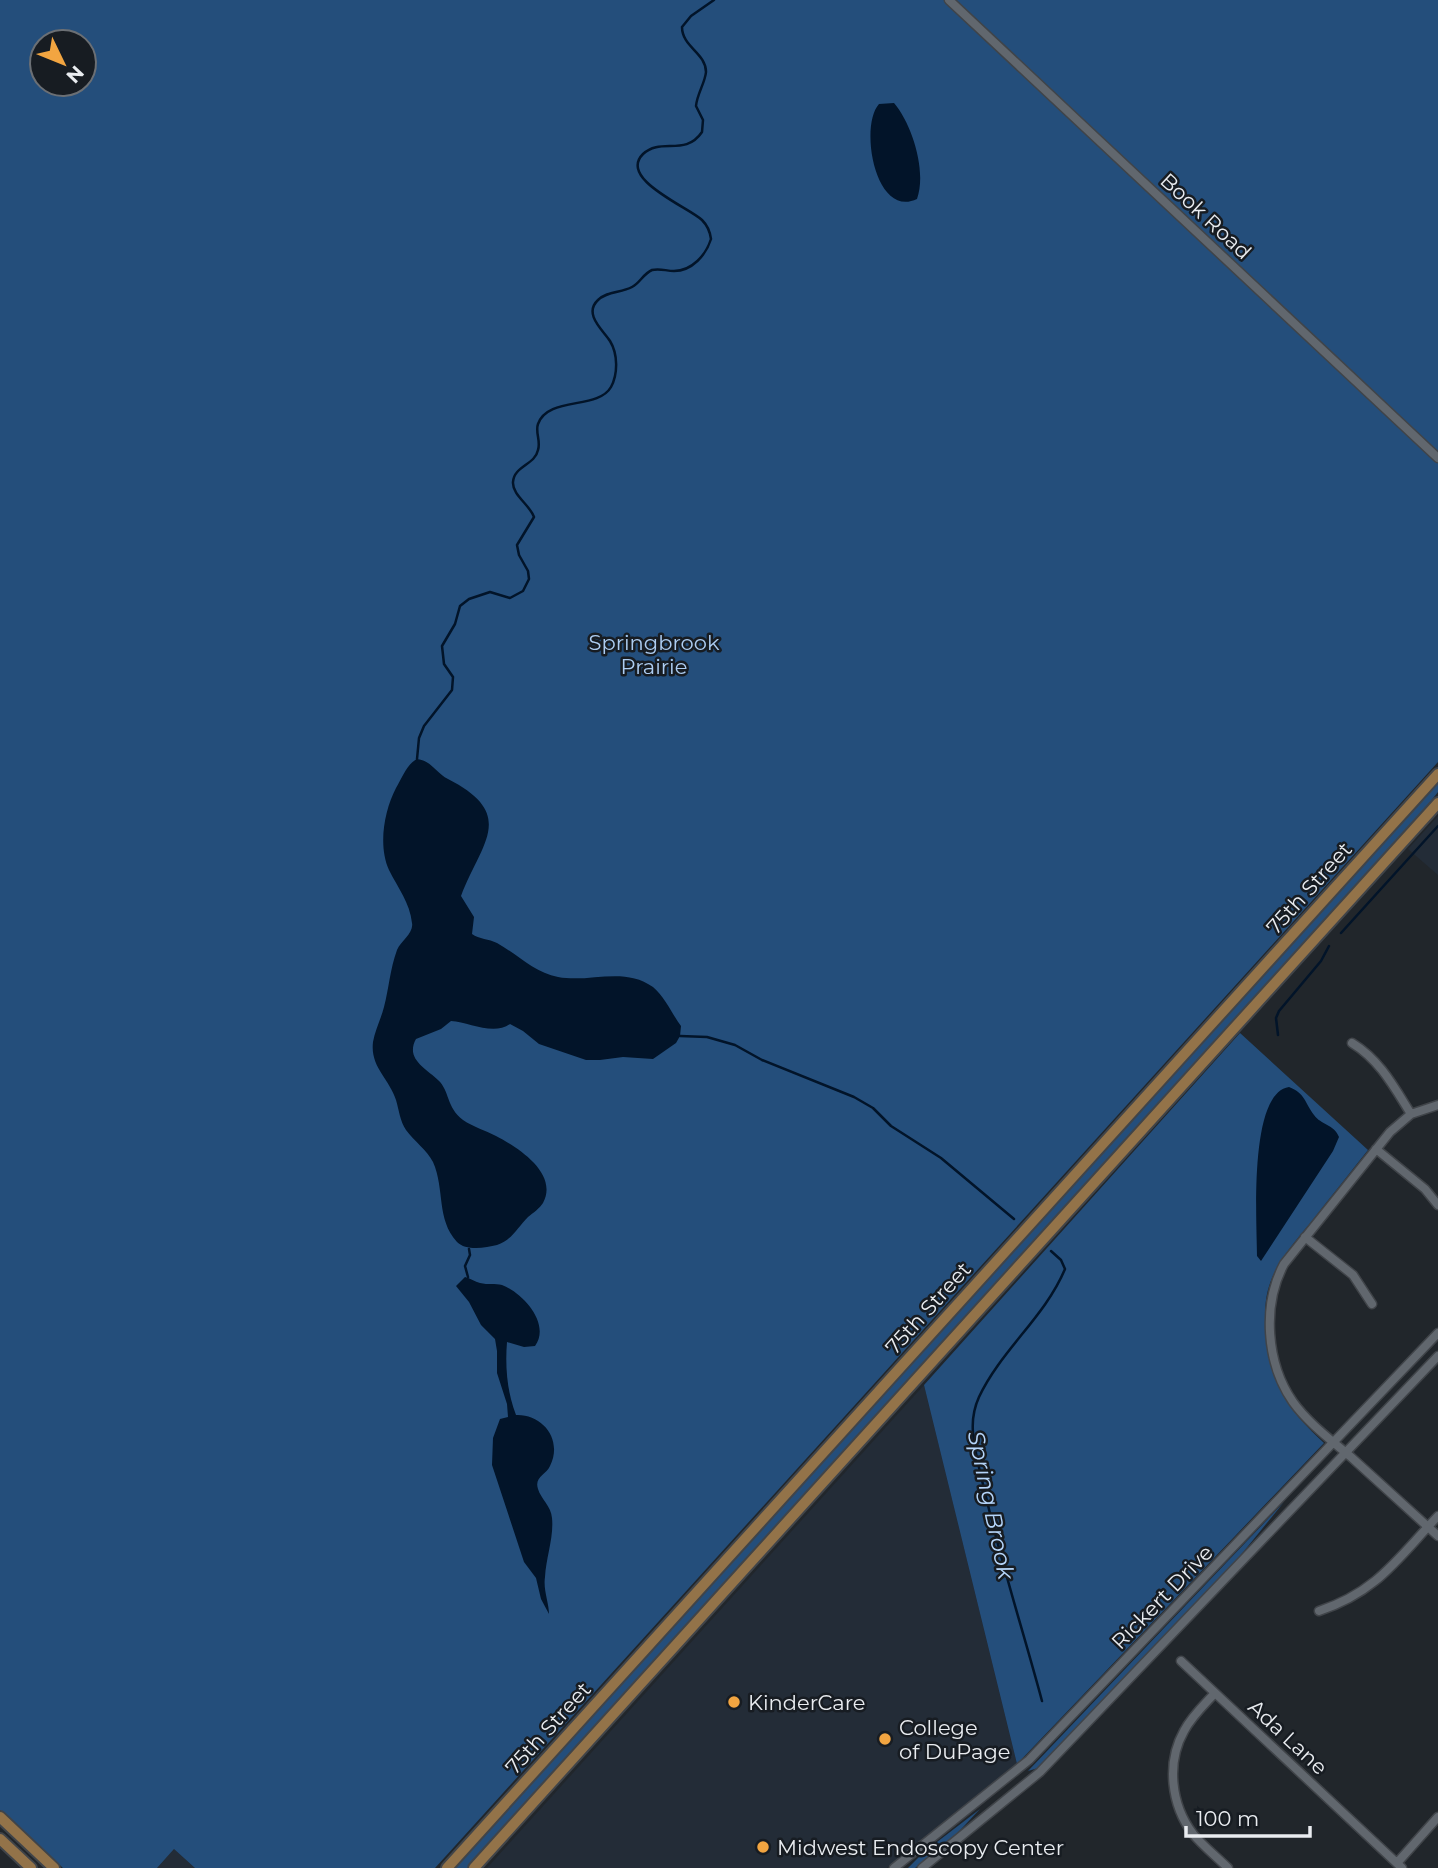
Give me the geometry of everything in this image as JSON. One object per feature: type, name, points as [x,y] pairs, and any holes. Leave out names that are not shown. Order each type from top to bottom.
[{"type":"main road","name":"75th Street","points":[[447,1868],[1438,774]]},
{"type":"main road","name":"75th Street","points":[[474,1868],[1438,803]]},
{"type":"main road","points":[[0,1817],[54,1868]]},
{"type":"main road","points":[[0,1839],[32,1868]]},
{"type":"street","name":"Book Road","points":[[949,0],[1438,458]]},
{"type":"street","points":[[1352,1043],[1372,1056],[1411,1114]]},
{"type":"street","points":[[1438,1105],[1411,1114],[1390,1132],[1376,1149],[1284,1264],[1274,1286],[1269,1314],[1281,1377],[1292,1400],[1309,1420],[1438,1536]]},
{"type":"street","points":[[1376,1149],[1425,1189],[1438,1205]]},
{"type":"street","points":[[1305,1237],[1353,1275],[1372,1304]]},
{"type":"street","name":"Rickert Drive","points":[[894,1868],[1029,1760],[1438,1333]]},
{"type":"street","name":"Rickert Drive","points":[[922,1868],[1040,1772],[1438,1356]]},
{"type":"street","points":[[1319,1611],[1344,1603],[1362,1592],[1387,1571],[1438,1516]]},
{"type":"street","name":"Ada Lane","points":[[1181,1661],[1399,1865]]},
{"type":"street","points":[[1215,1693],[1191,1720],[1180,1740],[1175,1757],[1173,1784],[1175,1798],[1186,1824],[1228,1868]]},
{"type":"street","points":[[1399,1865],[1438,1817]]},
{"type":"shaded area","points":[[894,103],[907,123],[919,162],[920,188],[917,199],[902,202],[891,196],[881,184],[871,149],[873,115],[879,104]]},
{"type":"shaded area","points":[[417,759],[426,762],[469,792],[482,805],[488,818],[484,845],[461,896],[474,917],[472,934],[497,943],[550,975],[570,978],[619,976],[642,981],[657,991],[681,1026],[676,1043],[653,1059],[623,1057],[586,1060],[539,1044],[510,1024],[489,1029],[451,1021],[441,1029],[416,1039],[413,1046],[415,1058],[442,1084],[458,1115],[524,1154],[541,1172],[545,1181],[546,1192],[540,1207],[506,1240],[487,1247],[465,1247],[450,1233],[443,1214],[433,1162],[404,1127],[393,1092],[374,1059],[373,1042],[395,957],[412,927],[406,902],[386,861],[384,829],[388,807],[396,788]]},
{"type":"shaded area","points":[[1438,816],[1438,875],[1408,849]]},
{"type":"shaded area","points":[[1289,1087],[1302,1095],[1317,1118],[1334,1129],[1339,1137],[1333,1151],[1261,1261],[1257,1256],[1256,1190],[1261,1135],[1267,1112],[1276,1095]]},
{"type":"shaded area","points":[[465,1277],[510,1289],[526,1302],[540,1328],[535,1346],[524,1347],[507,1342],[507,1370],[516,1415],[535,1419],[542,1424],[548,1430],[554,1447],[550,1466],[537,1485],[552,1518],[545,1582],[549,1614],[541,1599],[536,1578],[524,1562],[492,1465],[493,1438],[500,1419],[508,1417],[507,1404],[497,1373],[495,1339],[481,1325],[469,1302],[456,1286]]},
{"type":"shaded area","points":[[924,1385],[1017,1764],[887,1868],[487,1868]]},
{"type":"shaded area","points":[[174,1849],[195,1868],[157,1868]]},
{"type":"green space","name":"Springbrook Prairie","points":[[0,0],[1438,0],[1438,762],[435,1868],[195,1868],[174,1849],[157,1868],[63,1868],[0,1810]]},
{"type":"green space","points":[[1438,780],[1438,792],[1418,817],[565,1762],[468,1868],[453,1868]]},
{"type":"green space","points":[[1240,1033],[1368,1150],[1286,1253],[1274,1273],[1266,1301],[1266,1321],[1277,1378],[1294,1411],[1324,1443],[1017,1764],[924,1385]]},
{"type":"green space","points":[[1284,1502],[1231,1567],[1052,1754],[1038,1768],[1028,1771]]},
{"type":"green space","points":[[980,1809],[950,1841],[915,1868],[908,1868],[924,1852]]},
{"type":"waterway","name":"Spring Brook","points":[[417,759],[419,738],[424,726],[452,690],[453,677],[444,664],[442,646],[455,624],[460,606],[469,599],[490,592],[510,598],[523,591],[529,579],[517,545],[534,517],[515,491],[513,482],[517,472],[536,455],[539,447],[538,424],[543,415],[552,410],[596,399],[605,394],[613,382],[615,352],[593,316],[594,305],[606,295],[632,287],[652,270],[674,271],[687,268],[702,256],[709,245],[711,236],[704,222],[658,192],[640,173],[638,163],[650,149],[688,144],[702,132],[703,120],[696,106],[706,72],[705,65],[686,40],[682,27],[691,16],[714,0]]},
{"type":"waterway","points":[[1341,933],[1438,826]]},
{"type":"waterway","points":[[1278,1035],[1276,1018],[1279,1011],[1321,961],[1329,946]]},
{"type":"waterway","name":"Spring Brook","points":[[680,1036],[707,1037],[735,1045],[762,1060],[854,1097],[873,1108],[891,1126],[941,1158],[1014,1219]]},
{"type":"waterway","points":[[468,1277],[465,1266],[470,1255],[469,1249]]},
{"type":"waterway","name":"Spring Brook","points":[[1042,1701],[993,1526],[977,1459],[973,1424],[977,1401],[988,1380],[1046,1303],[1065,1269],[1061,1260],[1051,1251]]},
{"type":"place","name":"KinderCare","points":[[734,1702]]},
{"type":"place","name":"College of DuPage","points":[[885,1739]]},
{"type":"place","name":"Midwest Endoscopy Center","points":[[763,1847]]}]
